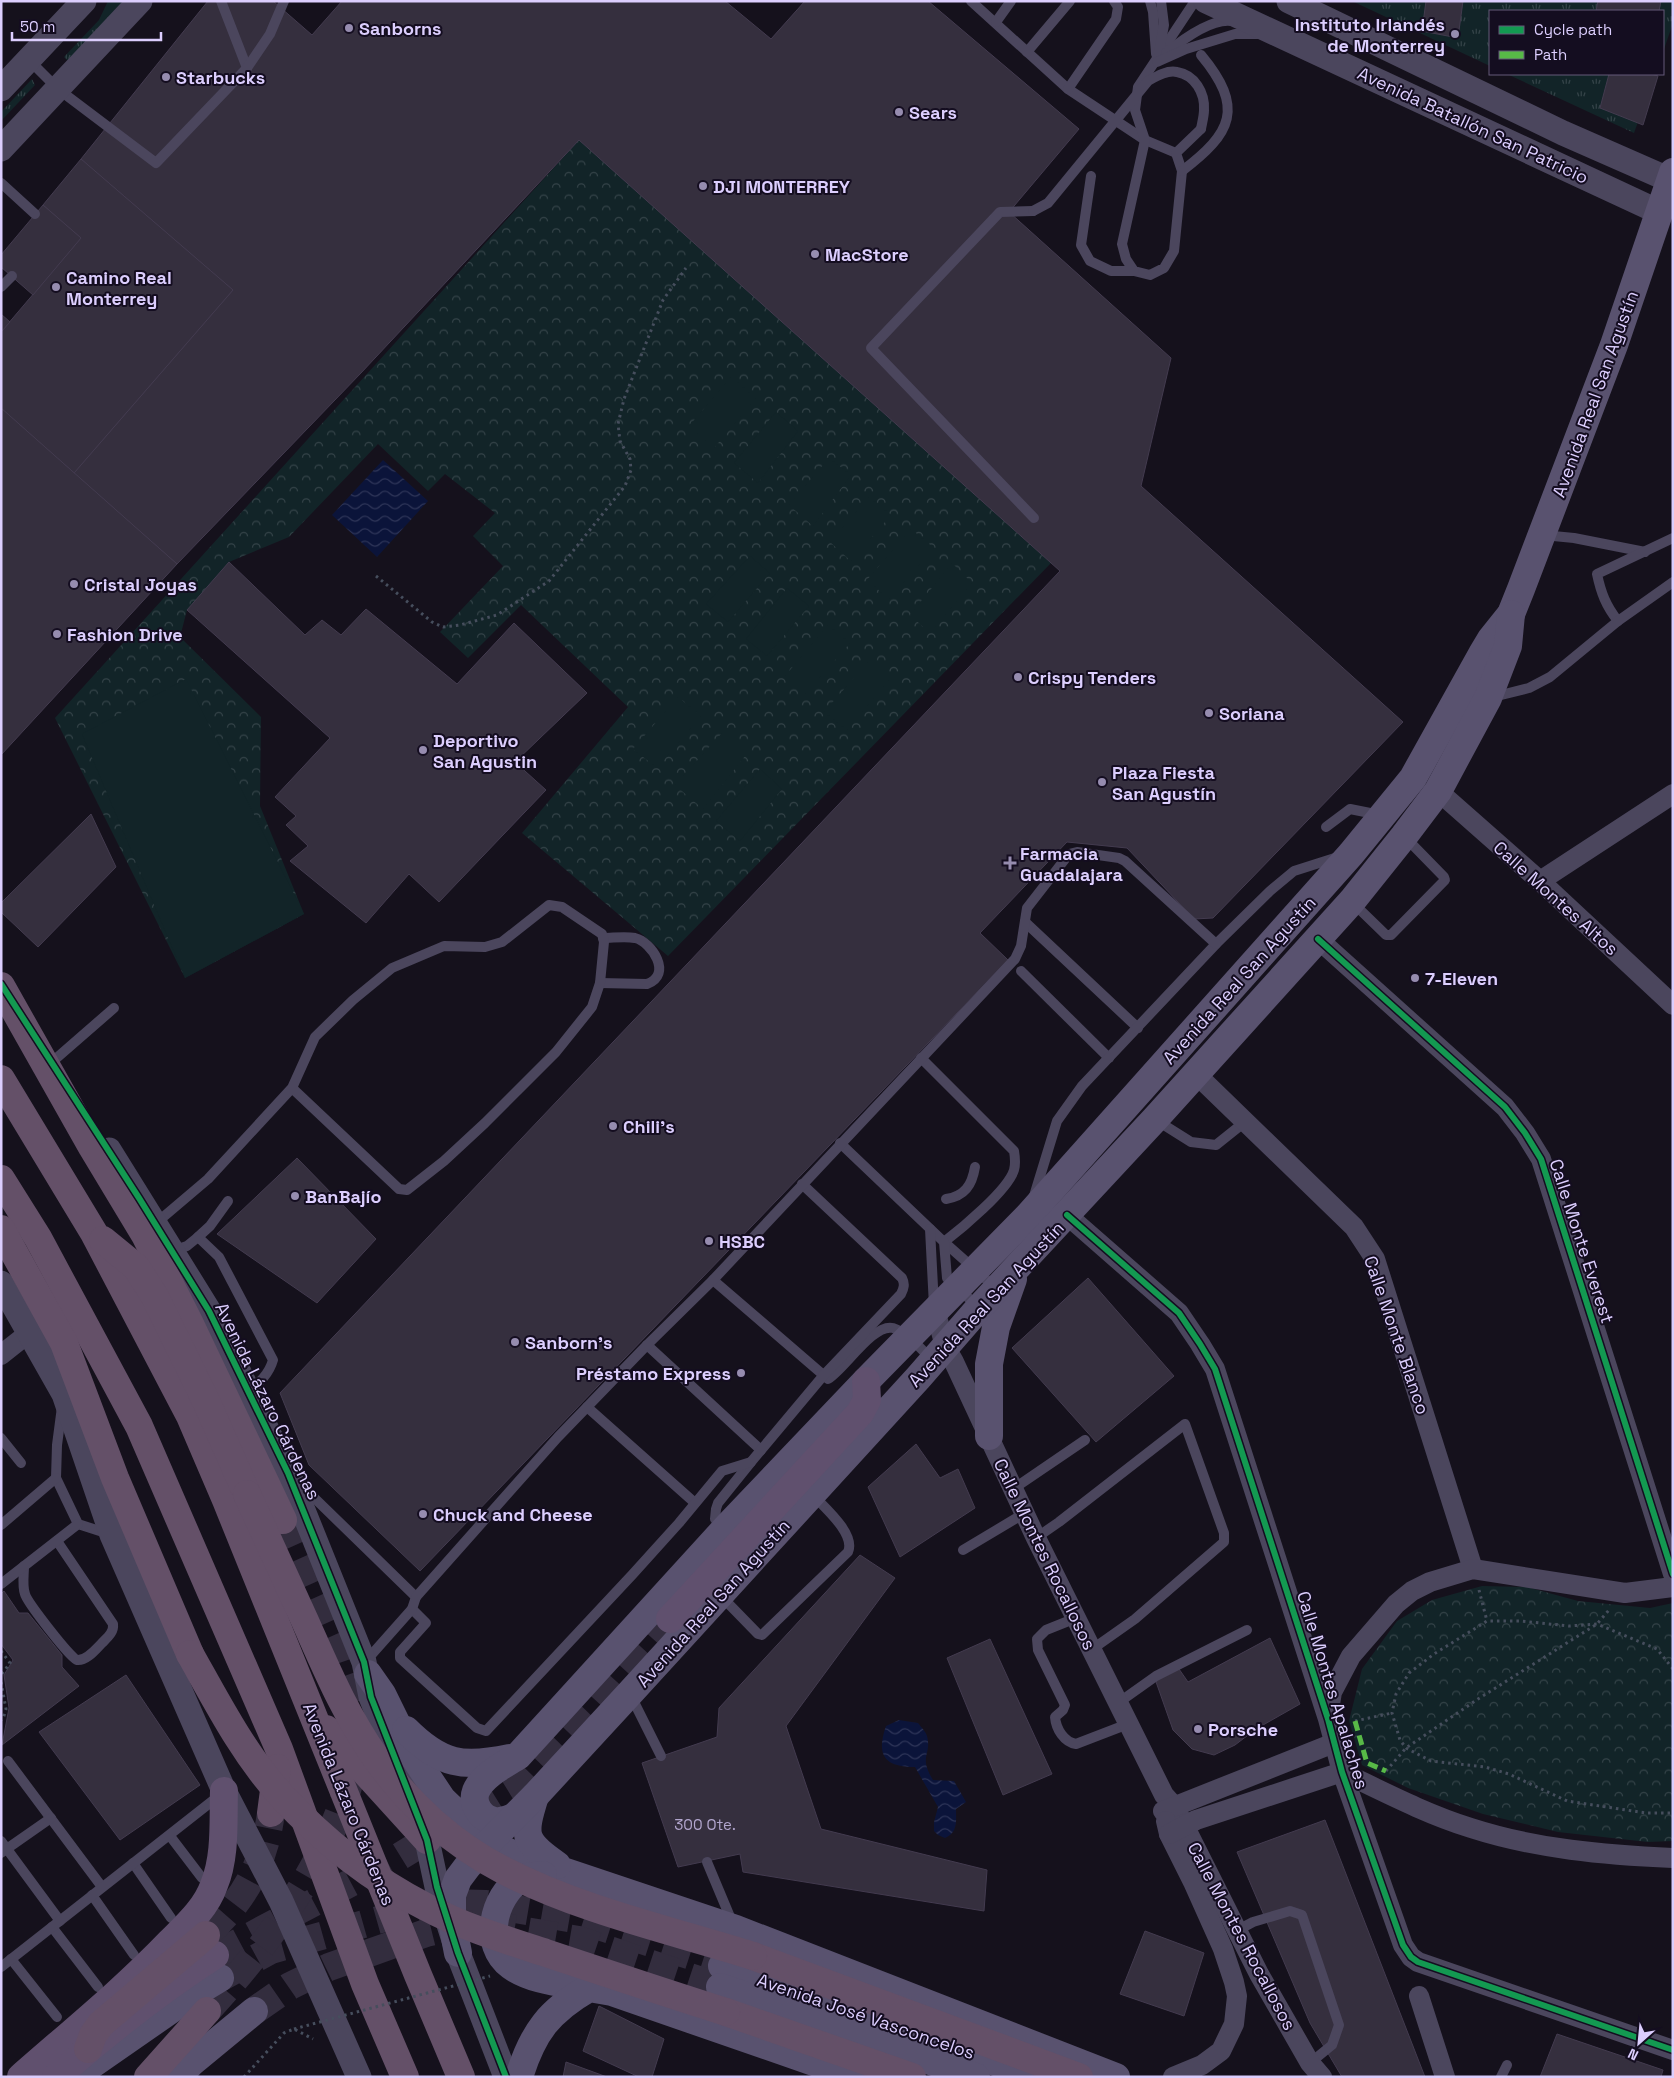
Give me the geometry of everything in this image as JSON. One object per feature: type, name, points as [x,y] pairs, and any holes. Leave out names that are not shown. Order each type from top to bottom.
[{"type":"highway","points":[[1,985],[92,1147],[145,1234],[283,1520]]},
{"type":"highway","points":[[1,1020],[92,1147]]},
{"type":"highway","name":"Avenida Lázaro Cárdenas","points":[[1,1079],[94,1233],[190,1416],[461,2077]]},
{"type":"highway","points":[[1,1179],[38,1238],[139,1426],[279,1749],[365,1984],[405,2077]]},
{"type":"highway","points":[[1,1229],[64,1343],[115,1478],[190,1654],[251,1756],[279,1792],[311,1826],[348,1858],[392,1888],[427,1908],[516,1943],[723,1988],[912,2077]]},
{"type":"highway","points":[[94,1233],[136,1267],[154,1295],[207,1403],[347,1712],[376,1759],[397,1784],[439,1827],[482,1858],[544,1889],[597,1908],[753,1956],[1079,2077]]},
{"type":"highway","points":[[64,1396],[115,1478]]},
{"type":"highway","points":[[313,1716],[427,1840]]},
{"type":"highway","points":[[271,1813],[279,1749]]},
{"type":"highway","points":[[88,2049],[93,2036],[101,2024],[214,1956]]},
{"type":"highway","points":[[148,2077],[207,2011]]},
{"type":"main road","name":"Avenida Real San Agustín","points":[[514,1817],[503,1821],[489,1820],[479,1811],[475,1797],[479,1786],[492,1773],[518,1756],[725,1529],[866,1381],[1028,1216],[1351,854],[1413,778],[1491,639],[1510,614],[1543,535],[1614,345],[1672,176]]},
{"type":"main road","name":"Avenida Real San Agustín","points":[[458,1953],[452,1922],[452,1894],[458,1879],[488,1843],[535,1796],[1067,1216],[1352,901],[1404,836],[1438,792],[1488,698],[1508,646],[1510,614]]},
{"type":"main road","points":[[989,1436],[989,1364],[996,1328],[1018,1268]]},
{"type":"main road","points":[[670,1619],[860,1412],[866,1400],[866,1381]]},
{"type":"main road","points":[[366,1668],[382,1694],[410,1751],[442,1799],[488,1843],[524,1859],[736,1929],[1116,2077]]},
{"type":"main road","points":[[392,1717],[427,1749],[444,1758],[460,1763],[488,1763],[518,1756]]},
{"type":"main road","points":[[21,2077],[146,1967],[204,1904],[214,1886],[221,1862],[224,1791]]},
{"type":"main road","points":[[535,1796],[528,1820],[529,1839],[539,1854],[566,1872]]},
{"type":"main road","points":[[566,1872],[522,1878],[511,1886],[498,1904],[494,1918],[496,1943],[505,1960],[520,1972],[612,1992],[857,2077]]},
{"type":"main road","points":[[74,2077],[192,1996],[214,1956]]},
{"type":"main road","points":[[519,2077],[525,2057],[539,2031],[551,2015],[566,2001],[589,1988]]},
{"type":"main road","name":"Avenida José Vasconcelos","points":[[723,1988],[976,2077]]},
{"type":"main road","name":"Avenida José Vasconcelos","points":[[723,1988],[1038,2077]]},
{"type":"main road","points":[[178,2077],[191,2062],[254,2011]]},
{"type":"main road","points":[[56,2077],[88,2049]]},
{"type":"street","points":[[1,89],[84,1]]},
{"type":"street","points":[[1,149],[140,1]]},
{"type":"street","name":"Avenida Batallón San Patricio","points":[[1206,1],[1659,212]]},
{"type":"street","name":"Avenida Batallón San Patricio","points":[[1289,1],[1563,133],[1672,176]]},
{"type":"street","name":"Calle Montes Altos","points":[[1438,792],[1540,881],[1673,1005]]},
{"type":"street","points":[[1540,881],[1673,794]]},
{"type":"street","name":"Calle Monte Everest","points":[[1318,939],[1505,1107],[1535,1147],[1547,1178],[1673,1574]]},
{"type":"street","name":"Avenida Lázaro Cárdenas","points":[[1,985],[52,1062],[209,1311],[288,1473],[366,1668],[371,1697],[427,1840],[437,1886],[458,1953],[506,2077]]},
{"type":"street","name":"Calle Monte Blanco","points":[[1196,1074],[1354,1228],[1375,1259],[1473,1569]]},
{"type":"street","name":"Calle Montes Apalaches","points":[[1067,1216],[1179,1313],[1216,1369],[1328,1719],[1342,1772],[1403,1945],[1411,1957],[1418,1962],[1673,2050]]},
{"type":"street","points":[[1,1283],[64,1396],[112,1535],[224,1791],[280,1902],[359,2077]]},
{"type":"street","name":"Calle Montes Rocallosos","points":[[935,1310],[939,1354],[989,1436],[1036,1538],[1167,1804],[1193,1882],[1223,1950],[1234,1982],[1237,1996],[1234,2024],[1221,2051],[1202,2065],[1173,2077]]},
{"type":"street","points":[[1,1355],[30,1332]]},
{"type":"street","points":[[1328,1719],[1332,1692],[1351,1656],[1389,1611],[1412,1591],[1430,1582],[1473,1569],[1625,1593],[1640,1593],[1673,1587]]},
{"type":"street","points":[[1167,1804],[1334,1743]]},
{"type":"street","points":[[1176,1829],[1342,1772],[1394,1798],[1472,1828],[1544,1846],[1611,1855],[1673,1858]]},
{"type":"street","name":"Calle Montes Rocallosos","points":[[1176,1829],[1238,1930],[1279,2010],[1316,2070]]},
{"type":"street","points":[[1419,1996],[1445,2077]]},
{"type":"lane","points":[[221,1],[247,68]]},
{"type":"lane","points":[[29,60],[58,89],[156,163],[247,68],[270,34],[284,1]]},
{"type":"lane","points":[[996,22],[1012,1]]},
{"type":"lane","points":[[1027,52],[1070,1]]},
{"type":"lane","points":[[1068,89],[1116,19],[1118,7],[1114,1]]},
{"type":"lane","points":[[1150,1],[1153,12],[1156,62]]},
{"type":"lane","points":[[1156,62],[1164,36],[1161,1]]},
{"type":"lane","points":[[1134,271],[1126,260],[1122,244],[1145,140],[1135,110],[1138,87],[1195,1]]},
{"type":"lane","points":[[976,3],[1068,89],[1145,140],[1176,153],[1182,171],[1174,251],[1164,268],[1150,275],[1134,271],[1111,271],[1090,261],[1081,245],[1091,176]]},
{"type":"lane","points":[[1156,62],[1184,39],[1224,20],[1267,30]]},
{"type":"lane","points":[[1156,62],[1186,49],[1235,34],[1267,30]]},
{"type":"lane","points":[[1182,171],[1206,153],[1219,139],[1226,122],[1228,105],[1224,91],[1215,72],[1201,56]]},
{"type":"lane","points":[[1034,518],[871,348],[1000,212],[1033,212],[1048,203],[1148,81],[1163,73],[1177,72],[1191,77],[1202,92],[1205,109],[1201,129],[1176,153]]},
{"type":"lane","points":[[1,183],[35,214]]},
{"type":"lane","points":[[1,287],[12,276]]},
{"type":"lane","points":[[1543,535],[1574,538],[1645,552]]},
{"type":"lane","points":[[1618,621],[1608,608],[1597,574],[1673,538]]},
{"type":"lane","points":[[1456,701],[1488,698],[1529,688],[1550,677],[1618,621],[1673,582]]},
{"type":"lane","points":[[1326,827],[1350,810],[1360,810],[1383,816]]},
{"type":"lane","points":[[1352,901],[1389,936],[1445,880],[1404,836]]},
{"type":"lane","points":[[366,1668],[412,1609],[416,1597],[551,1444],[713,1280],[1015,958],[1021,946],[1027,908],[1069,854],[1076,852],[1124,860],[1216,944]]},
{"type":"lane","points":[[1028,1216],[1057,1121],[1082,1086],[1216,944],[1270,890],[1294,871],[1351,854]]},
{"type":"lane","points":[[155,1224],[208,1179],[292,1088],[315,1037],[353,1000],[392,968],[444,946],[486,947],[502,942],[549,905],[562,907],[600,932],[603,938],[600,983],[592,1007],[556,1052],[444,1161],[407,1190],[401,1190],[292,1088]]},
{"type":"lane","points":[[1025,922],[1138,1028]]},
{"type":"lane","points":[[600,983],[647,984],[654,981],[660,974],[660,968],[649,948],[636,938],[603,938]]},
{"type":"lane","points":[[1022,971],[1109,1058]]},
{"type":"lane","points":[[52,1062],[114,1008]]},
{"type":"lane","points":[[921,1058],[1014,1151],[1016,1160],[1014,1171],[1000,1191],[969,1223],[944,1242]]},
{"type":"lane","points":[[1155,1119],[1191,1142],[1216,1145],[1246,1121]]},
{"type":"lane","points":[[840,1143],[944,1242],[966,1279],[989,1299]]},
{"type":"lane","points":[[946,1198],[958,1196],[964,1192],[973,1179],[975,1167]]},
{"type":"lane","points":[[725,1529],[715,1519],[716,1509],[751,1462],[823,1376],[901,1294],[905,1284],[902,1278],[802,1184]]},
{"type":"lane","points":[[172,1251],[186,1246],[198,1237],[210,1226],[228,1201]]},
{"type":"lane","points":[[930,1229],[935,1310]]},
{"type":"lane","points":[[198,1237],[219,1257],[273,1360],[271,1368],[262,1380],[248,1391]]},
{"type":"lane","points":[[944,1242],[948,1278],[966,1279],[989,1299]]},
{"type":"lane","points":[[713,1280],[823,1376],[829,1379],[880,1330],[894,1328],[909,1339],[939,1354]]},
{"type":"lane","points":[[647,1345],[761,1450]]},
{"type":"lane","points":[[64,1396],[56,1445],[56,1478],[78,1524],[112,1535]]},
{"type":"lane","points":[[587,1407],[695,1503]]},
{"type":"lane","points":[[1036,1538],[1185,1424],[1224,1533],[1224,1542],[1135,1619],[1091,1650]]},
{"type":"lane","points":[[2,1440],[21,1463]]},
{"type":"lane","points":[[1013,1489],[1084,1440]]},
{"type":"lane","points":[[412,1609],[426,1623],[400,1652],[400,1658],[477,1728],[486,1731],[632,1575],[722,1471],[751,1462]]},
{"type":"lane","points":[[288,1473],[416,1597]]},
{"type":"lane","points":[[1,1524],[56,1478]]},
{"type":"lane","points":[[720,1595],[762,1636],[848,1552],[849,1545],[842,1525],[812,1494]]},
{"type":"lane","points":[[963,1550],[1025,1513]]},
{"type":"lane","points":[[1,1584],[78,1524]]},
{"type":"lane","points":[[24,1566],[24,1594],[73,1658],[81,1660],[87,1657],[109,1636],[114,1628],[113,1624],[57,1541]]},
{"type":"lane","points":[[1076,1618],[1046,1630],[1037,1639],[1038,1650],[1065,1705],[1063,1710],[1055,1717],[1056,1721],[1066,1740],[1076,1744],[1128,1724]]},
{"type":"lane","points":[[1118,1703],[1156,1676],[1247,1630]]},
{"type":"lane","points":[[630,1693],[661,1756]]},
{"type":"lane","points":[[8,1761],[102,1887]]},
{"type":"lane","points":[[1,1967],[170,1836],[224,1791]]},
{"type":"lane","points":[[51,1818],[3,1848],[98,1987]]},
{"type":"lane","points":[[170,1836],[202,1878]]},
{"type":"lane","points":[[707,1862],[736,1929]]},
{"type":"lane","points":[[133,1863],[171,1918]]},
{"type":"lane","points":[[92,1895],[134,1955]]},
{"type":"lane","points":[[1238,1930],[1253,1922],[1290,1911],[1302,1915],[1339,2025],[1332,2045],[1316,2070]]},
{"type":"lane","points":[[11,1959],[57,2017]]},
{"type":"lane","points":[[1501,2077],[1507,2064]]},
{"type":"path","points":[[376,576],[432,622],[443,626],[497,615],[549,581],[625,486],[632,470],[630,459],[620,441],[618,424],[624,399],[663,300],[686,268]]},
{"type":"path","points":[[1473,1569],[1487,1620]]},
{"type":"path","points":[[1386,1771],[1406,1748],[1485,1694],[1597,1624],[1625,1593]]},
{"type":"path","points":[[1673,1669],[1657,1649],[1597,1624],[1569,1626],[1487,1620],[1434,1654],[1409,1673],[1396,1694],[1392,1713],[1400,1740],[1406,1748],[1431,1761],[1485,1767],[1509,1774],[1568,1800],[1646,1813],[1673,1813]]},
{"type":"path","points":[[1,1651],[10,1663],[1,1675]]},
{"type":"path","points":[[1,1682],[6,1709],[4,1719],[1,1720]]},
{"type":"path","points":[[1355,1721],[1392,1713]]},
{"type":"path","points":[[244,2077],[284,2033],[490,1976]]},
{"type":"path","points":[[294,2029],[313,2039]]},
{"type":"green space","points":[[108,1],[126,1],[69,62],[64,57],[99,20]]},
{"type":"green space","name":"Instituto Irlandés de Monterrey","points":[[1352,1],[1673,1],[1673,23],[1664,49],[1664,10],[1489,10],[1489,66]]},
{"type":"green space","points":[[1509,75],[1655,75],[1634,133]]},
{"type":"green space","points":[[32,79],[35,85],[1,121],[1,112]]},
{"type":"green space","points":[[579,140],[1051,563],[668,956],[522,833],[628,707],[521,605],[468,658],[440,632],[503,566],[473,536],[495,513],[445,474],[428,491],[378,444],[289,537],[229,562],[187,610],[180,637],[261,717],[260,806],[304,914],[185,978],[55,718]]},
{"type":"green space","points":[[731,377],[756,398],[714,448],[689,426]]},
{"type":"green space","points":[[776,412],[798,431],[758,483],[734,463]]},
{"type":"green space","points":[[829,458],[851,475],[813,526],[789,505]]},
{"type":"green space","points":[[869,497],[891,515],[851,561],[830,542]]},
{"type":"green space","points":[[911,529],[934,548],[889,599],[867,580]]},
{"type":"green space","points":[[750,556],[770,573],[728,622],[706,604]]},
{"type":"green space","points":[[952,563],[972,583],[930,633],[910,615]]},
{"type":"green space","points":[[787,588],[809,606],[767,656],[746,639]]},
{"type":"green space","points":[[828,625],[850,643],[805,694],[785,676]]},
{"type":"green space","points":[[868,662],[889,680],[847,730],[824,712]]},
{"type":"green space","points":[[186,679],[304,914],[185,978],[82,734]]},
{"type":"green space","points":[[678,697],[701,716],[657,768],[633,749]]},
{"type":"green space","points":[[722,733],[745,756],[703,809],[675,785]]},
{"type":"green space","points":[[760,769],[782,789],[740,841],[716,821]]},
{"type":"green space","points":[[1482,1586],[1527,1587],[1578,1601],[1650,1608],[1673,1603],[1673,1841],[1648,1842],[1558,1832],[1483,1814],[1408,1788],[1362,1765],[1349,1721],[1362,1669],[1397,1621],[1432,1600]]},
{"type":"water","points":[[383,460],[428,501],[377,557],[332,515]]},
{"type":"water","points":[[899,1720],[918,1723],[925,1731],[928,1742],[926,1766],[933,1780],[954,1781],[966,1802],[956,1809],[954,1830],[945,1838],[934,1831],[938,1807],[915,1767],[896,1765],[885,1757],[883,1752],[883,1736],[886,1726]]},
{"type":"building","name":"Plaza Fiesta San Agustín","points":[[208,1],[273,1],[312,35],[342,1],[725,1],[771,39],[805,1],[928,1],[1079,129],[1009,212],[1171,358],[1141,486],[1403,722],[1213,918],[1194,919],[1127,848],[1067,842],[980,933],[1008,960],[420,1571],[309,1465],[280,1393],[1060,571],[579,140],[361,373],[177,564],[74,473],[233,290],[81,159]]},
{"type":"building","points":[[1426,1],[1463,1],[1458,38],[1422,31]]},
{"type":"building","points":[[1598,1],[1661,1],[1659,10],[1596,10]]},
{"type":"building","points":[[1609,75],[1658,76],[1643,125],[1600,108]]},
{"type":"building","points":[[81,159],[233,290],[74,473],[1,408],[1,332],[81,238],[43,205]]},
{"type":"building","points":[[43,205],[81,238],[33,295],[1,267],[1,255]]},
{"type":"building","points":[[1,314],[10,322],[1,332]]},
{"type":"building","name":"Fashion Drive","points":[[1,408],[177,564],[1,755]]},
{"type":"building","name":"Deportivo San Agustin","points":[[229,562],[305,635],[322,620],[341,635],[366,609],[457,684],[514,623],[587,693],[515,762],[546,790],[439,902],[409,874],[366,923],[290,861],[308,846],[286,825],[296,816],[275,797],[330,738],[187,610]]},
{"type":"building","points":[[91,814],[116,867],[38,947],[1,912],[1,903]]},
{"type":"building","name":"BanBajío","points":[[297,1158],[376,1239],[317,1303],[217,1234]]},
{"type":"building","points":[[1088,1278],[1174,1376],[1096,1442],[1012,1348]]},
{"type":"building","points":[[916,1444],[940,1478],[958,1469],[975,1508],[900,1557],[868,1487]]},
{"type":"building","points":[[860,1555],[895,1578],[786,1726],[821,1829],[987,1870],[984,1911],[743,1872],[740,1854],[678,1867],[642,1763],[717,1737],[719,1708]]},
{"type":"building","points":[[4,1591],[19,1613],[28,1613],[62,1655],[62,1667],[79,1686],[2,1745],[9,1708],[4,1675],[13,1660],[1,1644],[1,1594]]},
{"type":"building","points":[[1270,1638],[1300,1704],[1256,1729],[1235,1745],[1214,1755],[1192,1749],[1173,1730],[1155,1679],[1179,1669],[1188,1682]]},
{"type":"building","points":[[990,1639],[1052,1774],[1003,1795],[947,1658]]},
{"type":"building","points":[[126,1675],[200,1785],[120,1840],[39,1732]]},
{"type":"building","points":[[1325,1820],[1425,2077],[1342,2077],[1310,2023],[1237,1852]]},
{"type":"building","points":[[1145,1931],[1204,1953],[1184,2016],[1120,1994]]},
{"type":"building","points":[[599,2006],[664,2039],[652,2077],[639,2077],[583,2051]]},
{"type":"building","points":[[1557,2034],[1663,2070],[1661,2077],[1540,2077]]},
{"type":"building","points":[[566,2062],[607,2077],[563,2077]]},
{"type":"tunnel","points":[[283,1520],[338,1642],[351,1679],[356,1698],[356,1733]]},
{"type":"tunnel","points":[[215,1955],[399,1857],[514,1786],[591,1706],[670,1619]]},
{"type":"tunnel","points":[[207,2011],[251,1960],[292,1903],[326,1843],[340,1811],[350,1780]]},
{"type":"tunnel","points":[[206,1935],[231,1908],[250,1880],[263,1849],[271,1813]]},
{"type":"tunnel","points":[[220,1978],[271,1950],[403,1913],[452,1903],[486,1904],[580,1920],[722,1966]]},
{"type":"tunnel","points":[[254,2011],[290,1986],[329,1967],[426,1933],[454,1926],[484,1924],[579,1940],[720,1987]]},
{"type":"marked path","points":[[1355,1721],[1367,1763],[1386,1771]]},
{"type":"cycle path","points":[[1318,939],[1505,1107],[1525,1133],[1541,1159],[1673,1574]]},
{"type":"cycle path","points":[[1,984],[139,1198],[209,1311],[288,1473],[364,1662],[371,1697],[427,1840],[437,1887],[458,1953],[506,2077]]},
{"type":"cycle path","points":[[1067,1215],[1179,1313],[1215,1369],[1328,1719],[1342,1772],[1403,1945],[1411,1957],[1418,1962],[1673,2050]]},
{"type":"place","name":"Sanborns","points":[[349,28]]},
{"type":"place","name":"Instituto Irlandés de Monterrey","points":[[1455,34]]},
{"type":"place","name":"Starbucks","points":[[166,77]]},
{"type":"place","name":"Sears","points":[[899,112]]},
{"type":"place","name":"DJI MONTERREY","points":[[703,186]]},
{"type":"place","name":"MacStore","points":[[815,254]]},
{"type":"place","name":"Camino Real Monterrey","points":[[56,287]]},
{"type":"place","name":"Cristal Joyas","points":[[74,584]]},
{"type":"place","name":"Fashion Drive","points":[[57,634]]},
{"type":"place","name":"Crispy Tenders","points":[[1018,677]]},
{"type":"place","name":"Soriana","points":[[1209,713]]},
{"type":"place","name":"Deportivo San Agustin","points":[[423,750]]},
{"type":"place","name":"Plaza Fiesta San Agustín","points":[[1102,782]]},
{"type":"place","name":"Farmacia Guadalajara","points":[[1010,863]]},
{"type":"place","name":"7-Eleven","points":[[1415,978]]},
{"type":"place","name":"Chili's","points":[[613,1126]]},
{"type":"place","name":"BanBajío","points":[[295,1196]]},
{"type":"place","name":"HSBC","points":[[709,1241]]},
{"type":"place","name":"Sanborn's","points":[[515,1342]]},
{"type":"place","name":"Préstamo Express","points":[[741,1373]]},
{"type":"place","name":"Chuck and Cheese","points":[[423,1514]]},
{"type":"place","name":"Porsche","points":[[1198,1729]]}]
